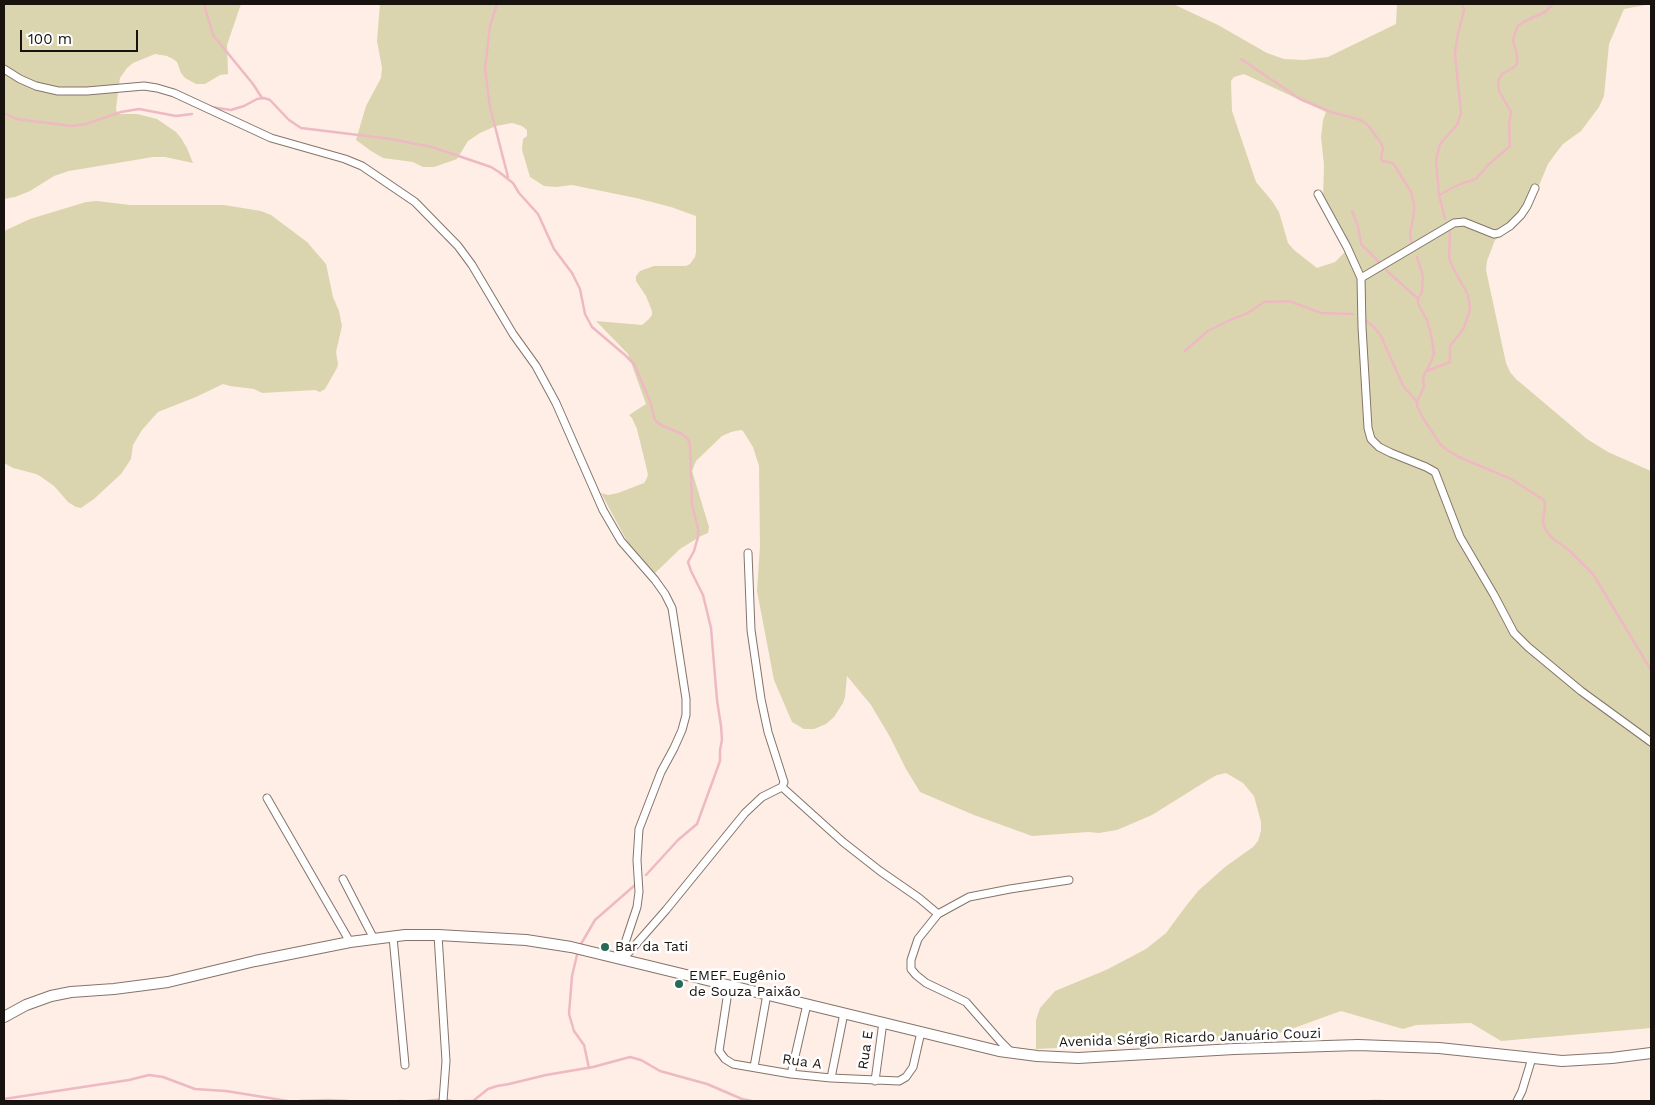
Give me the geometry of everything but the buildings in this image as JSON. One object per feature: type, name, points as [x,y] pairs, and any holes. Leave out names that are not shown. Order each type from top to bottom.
[{"type":"street","points":[[4,69],[36,86],[58,91],[87,91],[144,86],[157,88],[174,93],[271,138],[345,159],[362,166],[415,202],[458,246],[472,265],[513,334],[536,366],[556,403],[603,510],[621,541],[656,580],[672,608],[686,699],[686,716],[682,730],[661,772],[639,828],[637,860],[638,900],[622,958]]},
{"type":"street","points":[[1361,278],[1454,223],[1464,222],[1494,234],[1499,233],[1510,226],[1521,215],[1535,188]]},
{"type":"street","points":[[1318,194],[1347,246],[1361,278],[1368,428],[1371,439],[1379,447],[1435,472],[1460,537],[1514,633],[1580,692],[1651,742]]},
{"type":"street","points":[[622,958],[666,910],[745,813],[762,797],[782,787],[784,782],[768,732],[761,699],[751,630],[748,553]]},
{"type":"street","points":[[782,787],[843,842],[938,914]]},
{"type":"street","points":[[267,798],[350,942]]},
{"type":"street","points":[[342,879],[374,939]]},
{"type":"street","points":[[1013,1053],[966,1002],[926,983],[916,976],[911,969],[911,960],[918,940],[938,914],[969,897],[1069,880]]},
{"type":"street","points":[[438,935],[446,1060],[443,1098]]},
{"type":"street","name":"Avenida Sérgio Ricardo Januário Couzi","points":[[4,1018],[26,1006],[51,996],[71,992],[168,982],[255,961],[350,942],[393,937],[438,935],[526,940],[571,947],[999,1051],[1037,1056],[1078,1058],[1234,1049],[1358,1045],[1439,1048],[1562,1061],[1651,1053]]},
{"type":"street","points":[[393,937],[405,1065]]},
{"type":"street","name":"Rua A","points":[[730,985],[719,1051],[725,1059],[733,1064],[792,1074],[831,1078],[899,1081],[910,1073],[913,1067],[921,1032]]},
{"type":"street","points":[[754,1067],[768,994]]},
{"type":"street","points":[[792,1074],[807,1004]]},
{"type":"street","points":[[831,1078],[844,1013]]},
{"type":"street","name":"Rua E","points":[[875,1081],[882,1022]]},
{"type":"street","points":[[1517,1101],[1532,1058]]},
{"type":"shaded area","points":[[4,4],[241,4],[227,45],[228,74],[220,75],[205,84],[196,84],[185,78],[177,62],[173,59],[155,54],[133,63],[120,78],[117,114],[137,114],[157,119],[176,132],[181,138],[193,163],[165,157],[153,157],[69,171],[54,176],[30,191],[4,199]]},
{"type":"shaded area","points":[[380,4],[1173,4],[1218,25],[1267,53],[1284,59],[1304,60],[1328,57],[1396,24],[1397,4],[1651,4],[1624,9],[1609,44],[1604,96],[1599,107],[1581,131],[1563,144],[1548,164],[1527,214],[1495,240],[1487,261],[1486,270],[1506,363],[1510,372],[1587,439],[1608,452],[1651,471],[1651,1028],[1501,1041],[1471,1023],[1416,1025],[1403,1029],[1341,1011],[1266,1038],[1036,1049],[1036,1020],[1040,1008],[1055,991],[1106,970],[1146,949],[1166,933],[1198,891],[1225,867],[1253,847],[1258,841],[1261,831],[1261,822],[1254,796],[1243,783],[1226,773],[1208,780],[1152,815],[1117,830],[1099,833],[1032,836],[974,815],[920,792],[871,705],[847,676],[843,703],[834,717],[826,724],[814,729],[804,729],[792,722],[774,680],[757,591],[760,546],[759,466],[753,447],[743,431],[731,432],[722,436],[696,461],[692,471],[709,527],[708,533],[680,549],[654,574],[628,543],[601,493],[608,495],[618,493],[644,483],[646,480],[648,475],[637,429],[629,415],[646,404],[628,354],[596,321],[642,325],[649,319],[652,311],[646,296],[636,281],[636,276],[640,271],[654,266],[686,266],[690,264],[696,252],[696,216],[636,198],[572,185],[544,186],[530,177],[522,150],[523,139],[527,136],[527,130],[522,126],[512,123],[496,126],[480,133],[468,141],[457,159],[434,167],[423,167],[413,162],[383,158],[356,140],[366,106],[381,78],[382,68],[377,41]],"holes":[[[1244,74],[1326,112],[1321,137],[1324,165],[1323,198],[1349,248],[1335,262],[1317,268],[1288,243],[1279,212],[1256,182],[1232,111],[1231,81],[1234,77]]]},
{"type":"shaded area","points":[[97,201],[130,205],[224,205],[261,211],[271,215],[307,242],[326,264],[342,326],[336,352],[337,368],[325,389],[320,392],[315,390],[262,393],[254,389],[223,384],[158,412],[142,430],[133,445],[131,459],[121,474],[94,499],[81,508],[68,502],[54,486],[40,476],[13,468],[4,463],[4,231],[30,219],[86,202]]},
{"type":"waterway","points":[[204,4],[213,35],[262,98]]},
{"type":"waterway","points":[[497,4],[490,26],[485,69],[490,107],[508,177]]},
{"type":"waterway","points":[[1445,219],[1439,195],[1436,160],[1440,144],[1457,125],[1461,113],[1455,54],[1464,10],[1462,4]]},
{"type":"waterway","points":[[1439,195],[1460,184],[1476,179],[1488,165],[1510,146],[1509,125],[1511,112],[1499,91],[1498,81],[1502,74],[1517,64],[1513,40],[1517,27],[1523,22],[1545,12],[1553,4]]},
{"type":"waterway","points":[[1241,59],[1300,99],[1331,112],[1361,120],[1367,124],[1381,143],[1383,148],[1381,159],[1395,166],[1411,192],[1414,203],[1410,234],[1412,246]]},
{"type":"waterway","points":[[211,107],[231,110],[264,98],[270,100],[289,120],[301,128],[391,139],[432,147],[491,167],[499,172],[513,183],[519,193],[538,214],[554,249],[572,273],[580,289],[585,314],[592,327],[634,364],[650,401],[655,420],[688,439],[690,445],[692,505],[698,528],[698,537],[694,551],[688,562],[703,595],[711,628],[722,740],[720,761],[697,824],[678,840],[646,875]]},
{"type":"waterway","points":[[4,113],[16,119],[72,126],[86,124],[121,112],[139,109],[176,116],[192,114]]},
{"type":"waterway","points":[[1352,211],[1358,226],[1361,244],[1381,264]]},
{"type":"waterway","points":[[1427,371],[1450,362],[1450,346],[1464,328],[1470,309],[1468,295],[1449,257],[1450,232]]},
{"type":"waterway","points":[[1417,257],[1423,276],[1422,292],[1418,299]]},
{"type":"waterway","points":[[1386,270],[1418,299],[1418,304],[1427,320],[1431,334],[1434,353],[1423,377],[1424,387],[1417,402]]},
{"type":"waterway","points":[[1185,351],[1208,331],[1248,313],[1264,302],[1289,301],[1321,313],[1353,314]]},
{"type":"waterway","points":[[1364,319],[1381,336],[1403,386],[1417,402],[1423,418],[1440,444],[1459,457],[1511,479],[1544,500],[1543,522],[1545,529],[1552,538],[1570,551],[1593,574],[1651,670]]},
{"type":"waterway","points":[[581,944],[595,920],[635,885]]},
{"type":"waterway","points":[[577,955],[572,976],[569,1014],[574,1031],[584,1045],[589,1068]]},
{"type":"waterway","points":[[465,1101],[473,1101],[488,1089],[497,1086],[593,1067],[630,1057],[641,1060],[660,1071],[707,1084],[742,1099],[752,1101]]},
{"type":"waterway","points":[[4,1099],[129,1080],[149,1075],[163,1077],[195,1089],[226,1091],[288,1101]]},
{"type":"waterway","points":[[426,1101],[444,1099],[452,1101]]},
{"type":"waterway","points":[[299,1101],[349,1101]]},
{"type":"waterway","points":[[398,1101],[403,1101]]},
{"type":"waterway","points":[[1373,1101],[1381,1101]]},
{"type":"place","name":"Bar da Tati","points":[[605,947]]},
{"type":"place","name":"EMEF Eugênio de Souza Paixão","points":[[679,984]]}]
